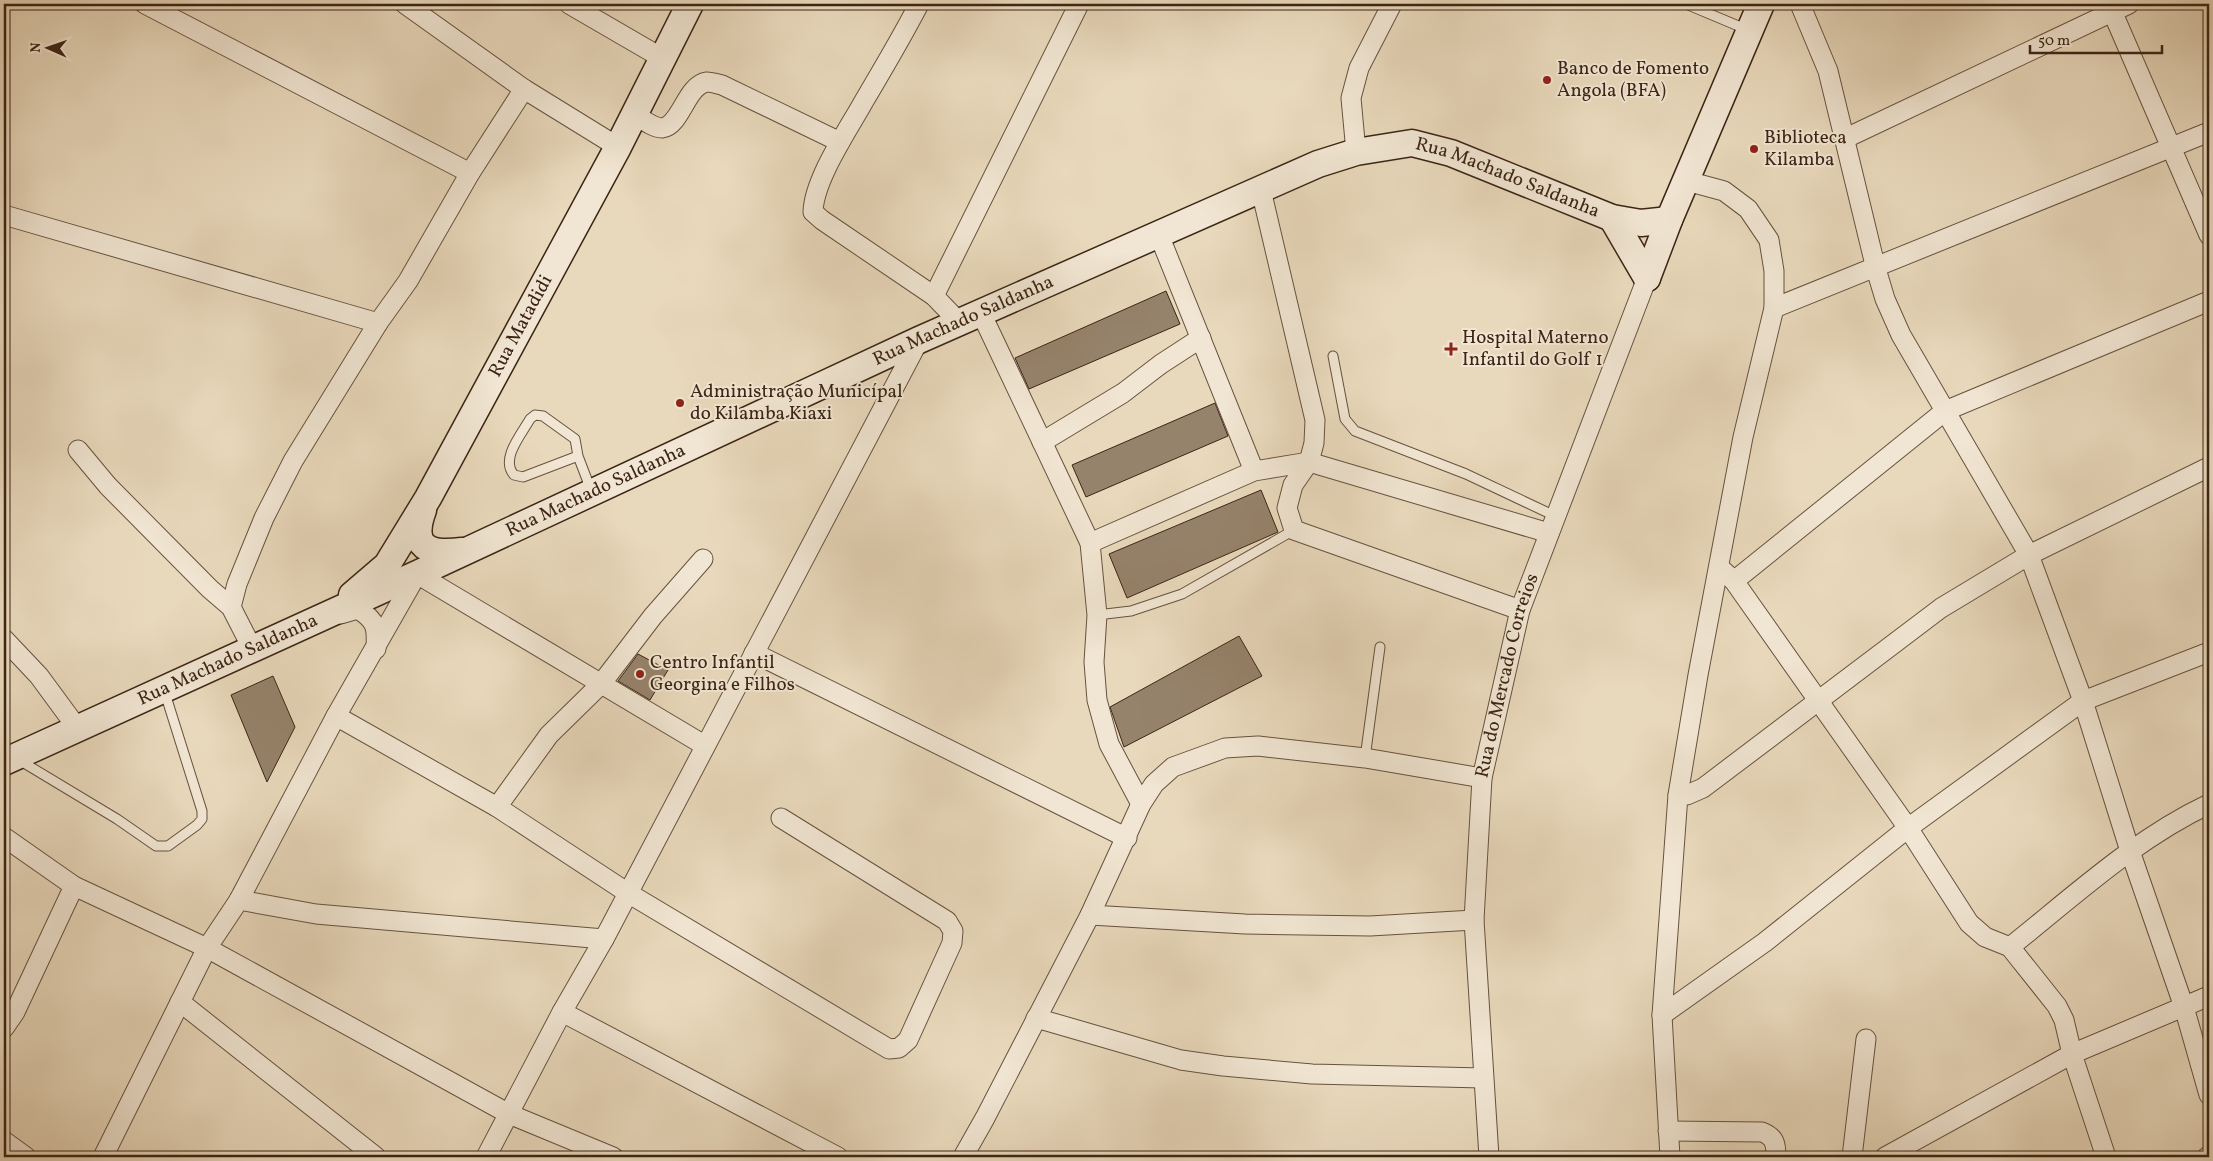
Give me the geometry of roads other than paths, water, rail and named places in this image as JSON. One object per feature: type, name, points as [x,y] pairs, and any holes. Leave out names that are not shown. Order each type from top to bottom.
[{"type":"street","points":[[145,4],[470,173]]},
{"type":"street","points":[[405,4],[524,89],[618,147]]},
{"type":"street","points":[[569,4],[662,58]]},
{"type":"street","name":"Rua Matadidi","points":[[316,621],[354,593],[387,565],[428,498],[618,147],[690,4]]},
{"type":"street","points":[[919,4],[840,142],[819,187],[813,212],[934,296],[970,318],[1042,442],[1090,543],[1097,615],[1094,662],[1097,700],[1109,744],[1141,804]]},
{"type":"street","points":[[934,296],[1079,4]]},
{"type":"street","points":[[1356,152],[1351,98],[1359,68],[1392,4]]},
{"type":"street","name":"Rua do Mercado Correios","points":[[1489,1157],[1474,920],[1482,778],[1520,610],[1669,220],[1761,4]]},
{"type":"street","points":[[1800,4],[1828,71],[1885,299],[1901,335],[2029,555],[2083,700],[2130,851],[2184,1007],[2209,1095]]},
{"type":"street","points":[[1844,139],[2110,8],[2129,4]]},
{"type":"street","points":[[2110,8],[2209,234]]},
{"type":"street","points":[[634,114],[662,128],[671,124],[696,88],[707,82],[722,84],[840,142]]},
{"type":"street","points":[[231,607],[237,584],[264,518],[293,461],[378,324],[408,281],[470,173],[524,89]]},
{"type":"street","points":[[1774,308],[1876,269],[2209,132]]},
{"type":"street","name":"Rua Machado Saldanha","points":[[9,760],[316,621],[919,340],[1318,164],[1356,152],[1412,143],[1451,153],[1612,218],[1641,223],[1669,220]]},
{"type":"street","points":[[1670,1157],[1662,1015],[1678,795],[1698,675],[1743,437],[1774,308],[1774,271],[1769,240],[1748,209],[1724,191],[1687,181]]},
{"type":"street","points":[[1261,190],[1315,420],[1314,444],[1308,462],[1293,485],[1287,508],[1294,530],[1520,610]]},
{"type":"street","points":[[4,215],[378,324]]},
{"type":"street","name":"Rua Machado Saldanha","points":[[1612,218],[1647,278]]},
{"type":"street","points":[[1159,235],[1254,471]]},
{"type":"street","points":[[1734,580],[1945,412],[2209,301]]},
{"type":"street","points":[[1042,442],[1123,393],[1161,364],[1201,338]]},
{"type":"street","points":[[486,1157],[562,1012],[604,939],[704,745],[919,340]]},
{"type":"street","points":[[78,450],[108,486],[210,589],[231,607],[253,650]]},
{"type":"street","points":[[1090,543],[1254,471],[1308,462],[1552,524]]},
{"type":"street","points":[[1678,795],[1687,795],[1703,788],[1940,608],[2029,555],[2209,467]]},
{"type":"street","points":[[428,498],[420,519],[418,530],[420,541],[429,550],[441,554],[469,550]]},
{"type":"street","points":[[497,807],[549,735],[600,684],[653,616],[703,559]]},
{"type":"street","points":[[1719,568],[1734,580],[1908,828],[1969,923],[1985,937],[2010,948],[2057,1006],[2064,1020],[2072,1054],[2106,1157]]},
{"type":"street","points":[[103,1157],[207,948],[239,900],[336,716],[376,649],[417,574],[704,745]]},
{"type":"street","points":[[316,621],[358,609],[371,617],[376,631],[376,649]]},
{"type":"street","points":[[4,639],[39,676],[78,729]]},
{"type":"street","points":[[1662,1015],[1765,942],[1908,828],[2083,700],[2209,652]]},
{"type":"street","points":[[754,653],[1127,838]]},
{"type":"street","points":[[336,716],[497,807],[628,893],[889,1049],[900,1048],[908,1040],[952,943],[954,931],[947,921],[781,818]]},
{"type":"street","points":[[963,1157],[1090,915],[1141,804],[1154,784],[1173,767],[1225,748],[1258,746],[1365,758],[1482,778]]},
{"type":"street","points":[[2010,948],[2130,851],[2185,816],[2209,804]]},
{"type":"street","points":[[4,837],[74,886],[207,948],[509,1114],[613,1157]]},
{"type":"street","points":[[4,1028],[15,1012],[74,886]]},
{"type":"street","points":[[239,900],[316,914],[604,939]]},
{"type":"street","points":[[1090,915],[1245,924],[1370,926],[1474,920]]},
{"type":"street","points":[[1885,1157],[2072,1054],[2209,996]]},
{"type":"street","points":[[180,1002],[376,1157]]},
{"type":"street","points":[[562,1012],[838,1157]]},
{"type":"street","points":[[1036,1018],[1181,1060],[1214,1065],[1312,1074],[1483,1078]]},
{"type":"street","points":[[1852,1157],[1866,1039]]},
{"type":"street","points":[[1668,1131],[1762,1132],[1770,1135],[1776,1144],[1776,1157]]},
{"type":"street","points":[[4,1141],[26,1157]]},
{"type":"lane","points":[[1686,4],[1750,31]]},
{"type":"lane","points":[[1333,356],[1345,418],[1355,431],[1466,474],[1552,524]]},
{"type":"lane","points":[[578,456],[523,477],[514,475],[509,470],[508,459],[530,419],[535,415],[543,416],[575,439],[578,456],[592,493]]},
{"type":"lane","points":[[1097,615],[1131,611],[1182,594],[1294,530]]},
{"type":"lane","points":[[1365,758],[1380,647]]},
{"type":"lane","points":[[9,760],[117,818],[156,846],[168,846],[197,825],[202,819],[202,811],[164,689]]},
{"type":"place","name":"Banco de Fomento Angola (BFA)","points":[[1547,80]]},
{"type":"place","name":"Biblioteca Kilamba","points":[[1754,149]]},
{"type":"place","name":"Hospital Materno Infantil do Golf 1","points":[[1451,349]]},
{"type":"place","name":"Administração Municípal do Kilamba Kiaxi","points":[[680,403]]},
{"type":"place","name":"Centro Infantil Georgina e Filhos","points":[[640,674]]}]
